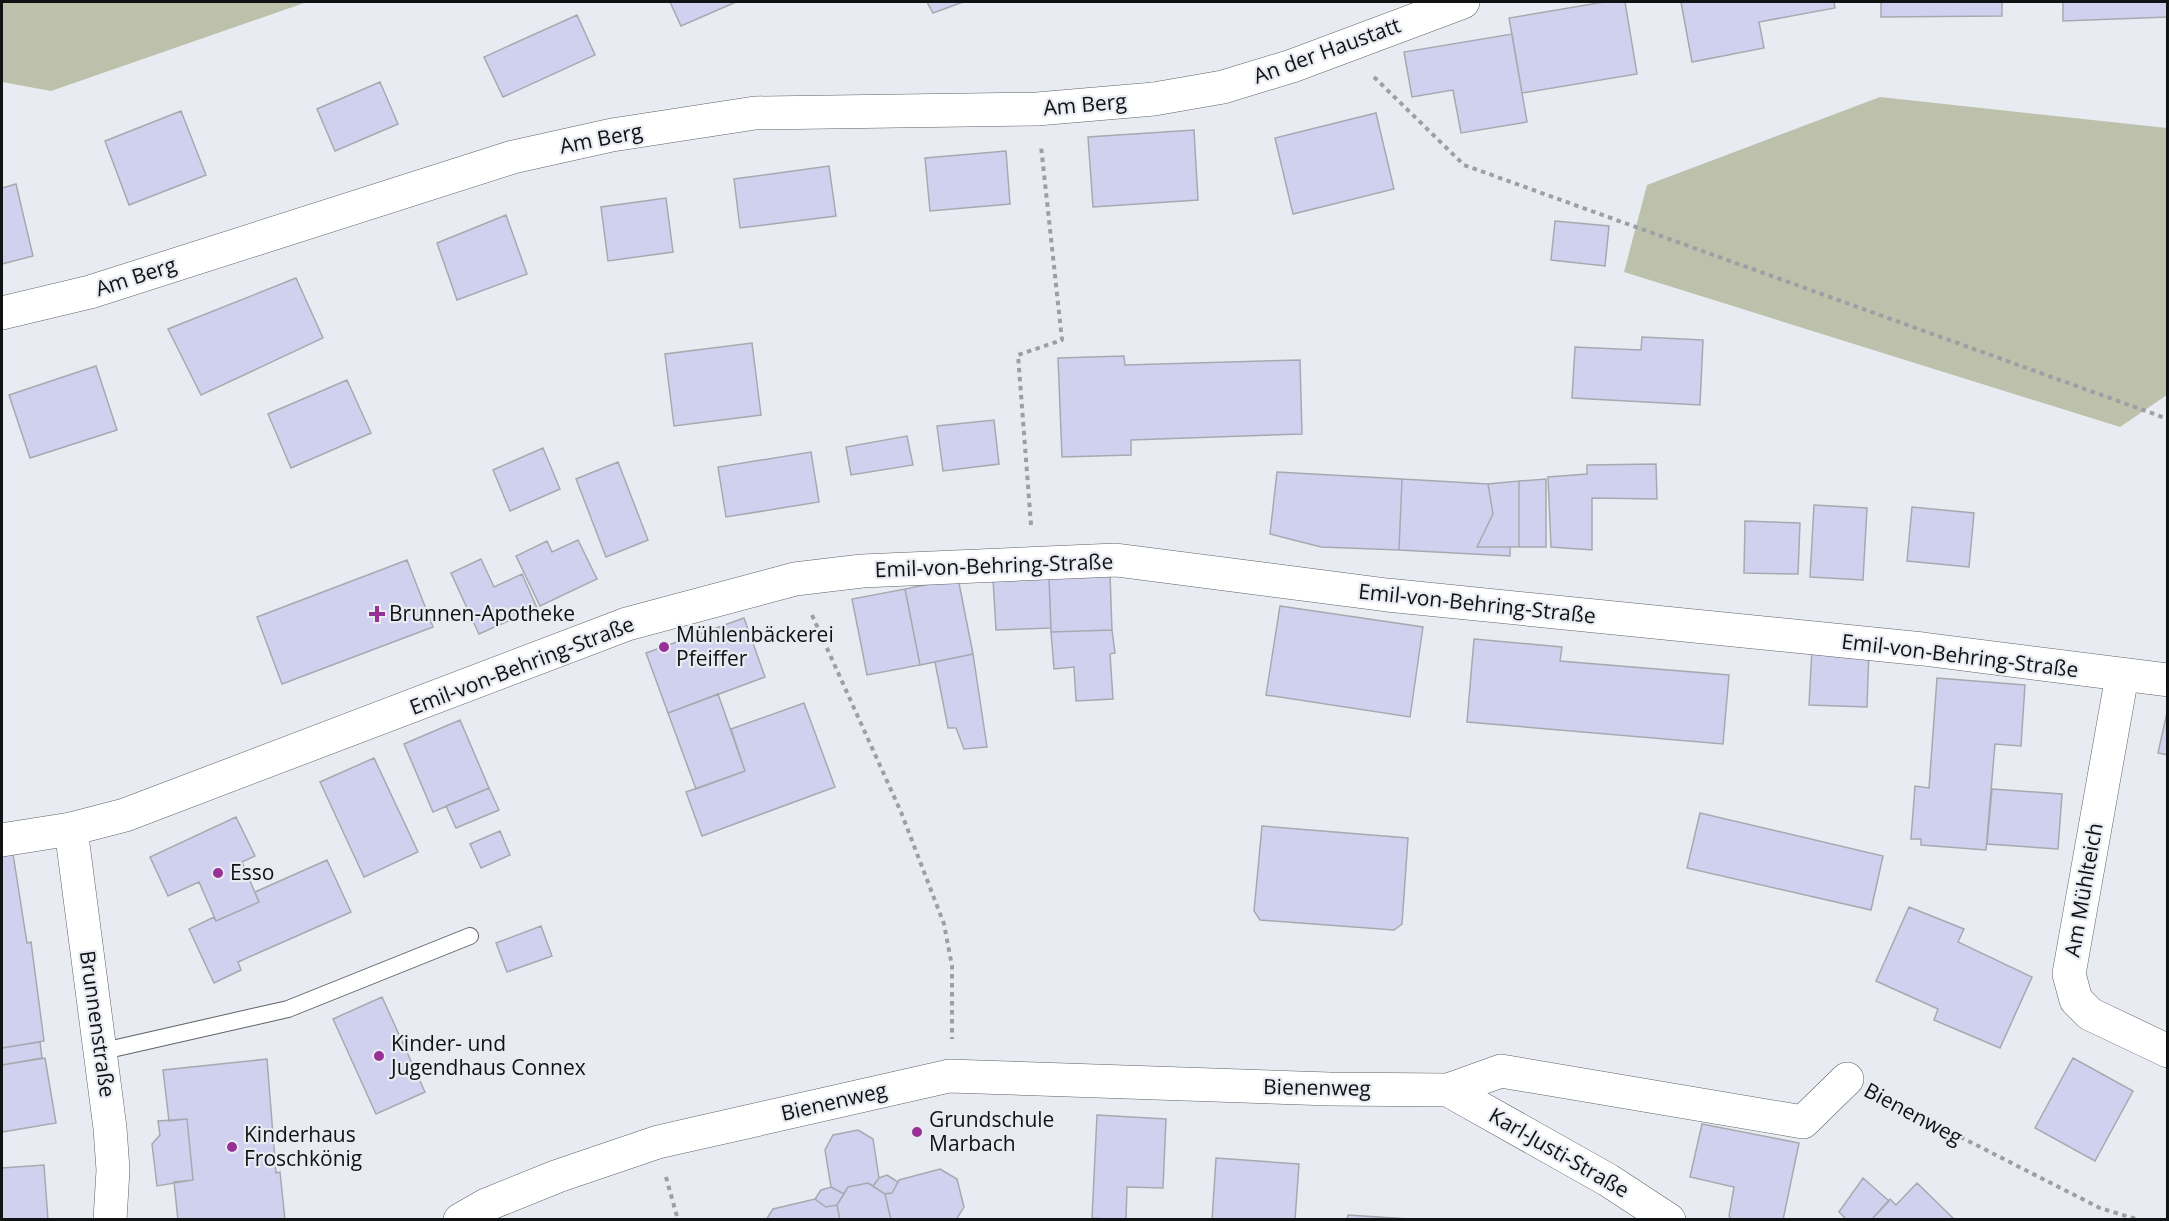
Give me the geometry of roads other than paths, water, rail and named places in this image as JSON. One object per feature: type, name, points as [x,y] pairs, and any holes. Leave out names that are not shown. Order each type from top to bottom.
[{"type":"street","name":"An der Haustatt","points":[[1223,87],[1292,66],[1463,2]]},
{"type":"street","name":"Am Berg","points":[[2,312],[90,292],[513,157],[612,135],[755,113],[1037,109],[1154,99],[1223,87]]},
{"type":"street","name":"Emil-von-Behring-Straße","points":[[2,840],[71,829],[142,809],[627,624],[795,579],[862,571],[918,571],[1034,562],[1116,560],[1388,595],[1923,649],[2122,676],[2168,680]]},
{"type":"street","name":"Am Mühlteich","points":[[2122,676],[2069,974],[2076,1000],[2090,1014],[2168,1051]]},
{"type":"street","name":"Brunnenstraße","points":[[71,829],[110,1128],[113,1170],[110,1220]]},
{"type":"street","name":"Bienenweg","points":[[460,1220],[486,1205],[548,1180],[658,1142],[949,1076],[1318,1089],[1448,1090],[1501,1071],[1803,1122],[1847,1079]]},
{"type":"street","name":"Karl-Justi-Straße","points":[[1448,1090],[1608,1180],[1669,1220]]},
{"type":"lane","points":[[99,1052],[288,1009],[470,936]]},
{"type":"place","name":"Brunnen-Apotheke","points":[[377,614]]},
{"type":"place","name":"Mühlenbäckerei Pfeiffer","points":[[664,647]]},
{"type":"place","name":"Esso","points":[[218,873]]},
{"type":"place","name":"Kinder- und Jugendhaus Connex","points":[[379,1056]]},
{"type":"place","name":"Grundschule Marbach","points":[[917,1132]]},
{"type":"place","name":"Kinderhaus Froschkönig","points":[[232,1147]]}]
